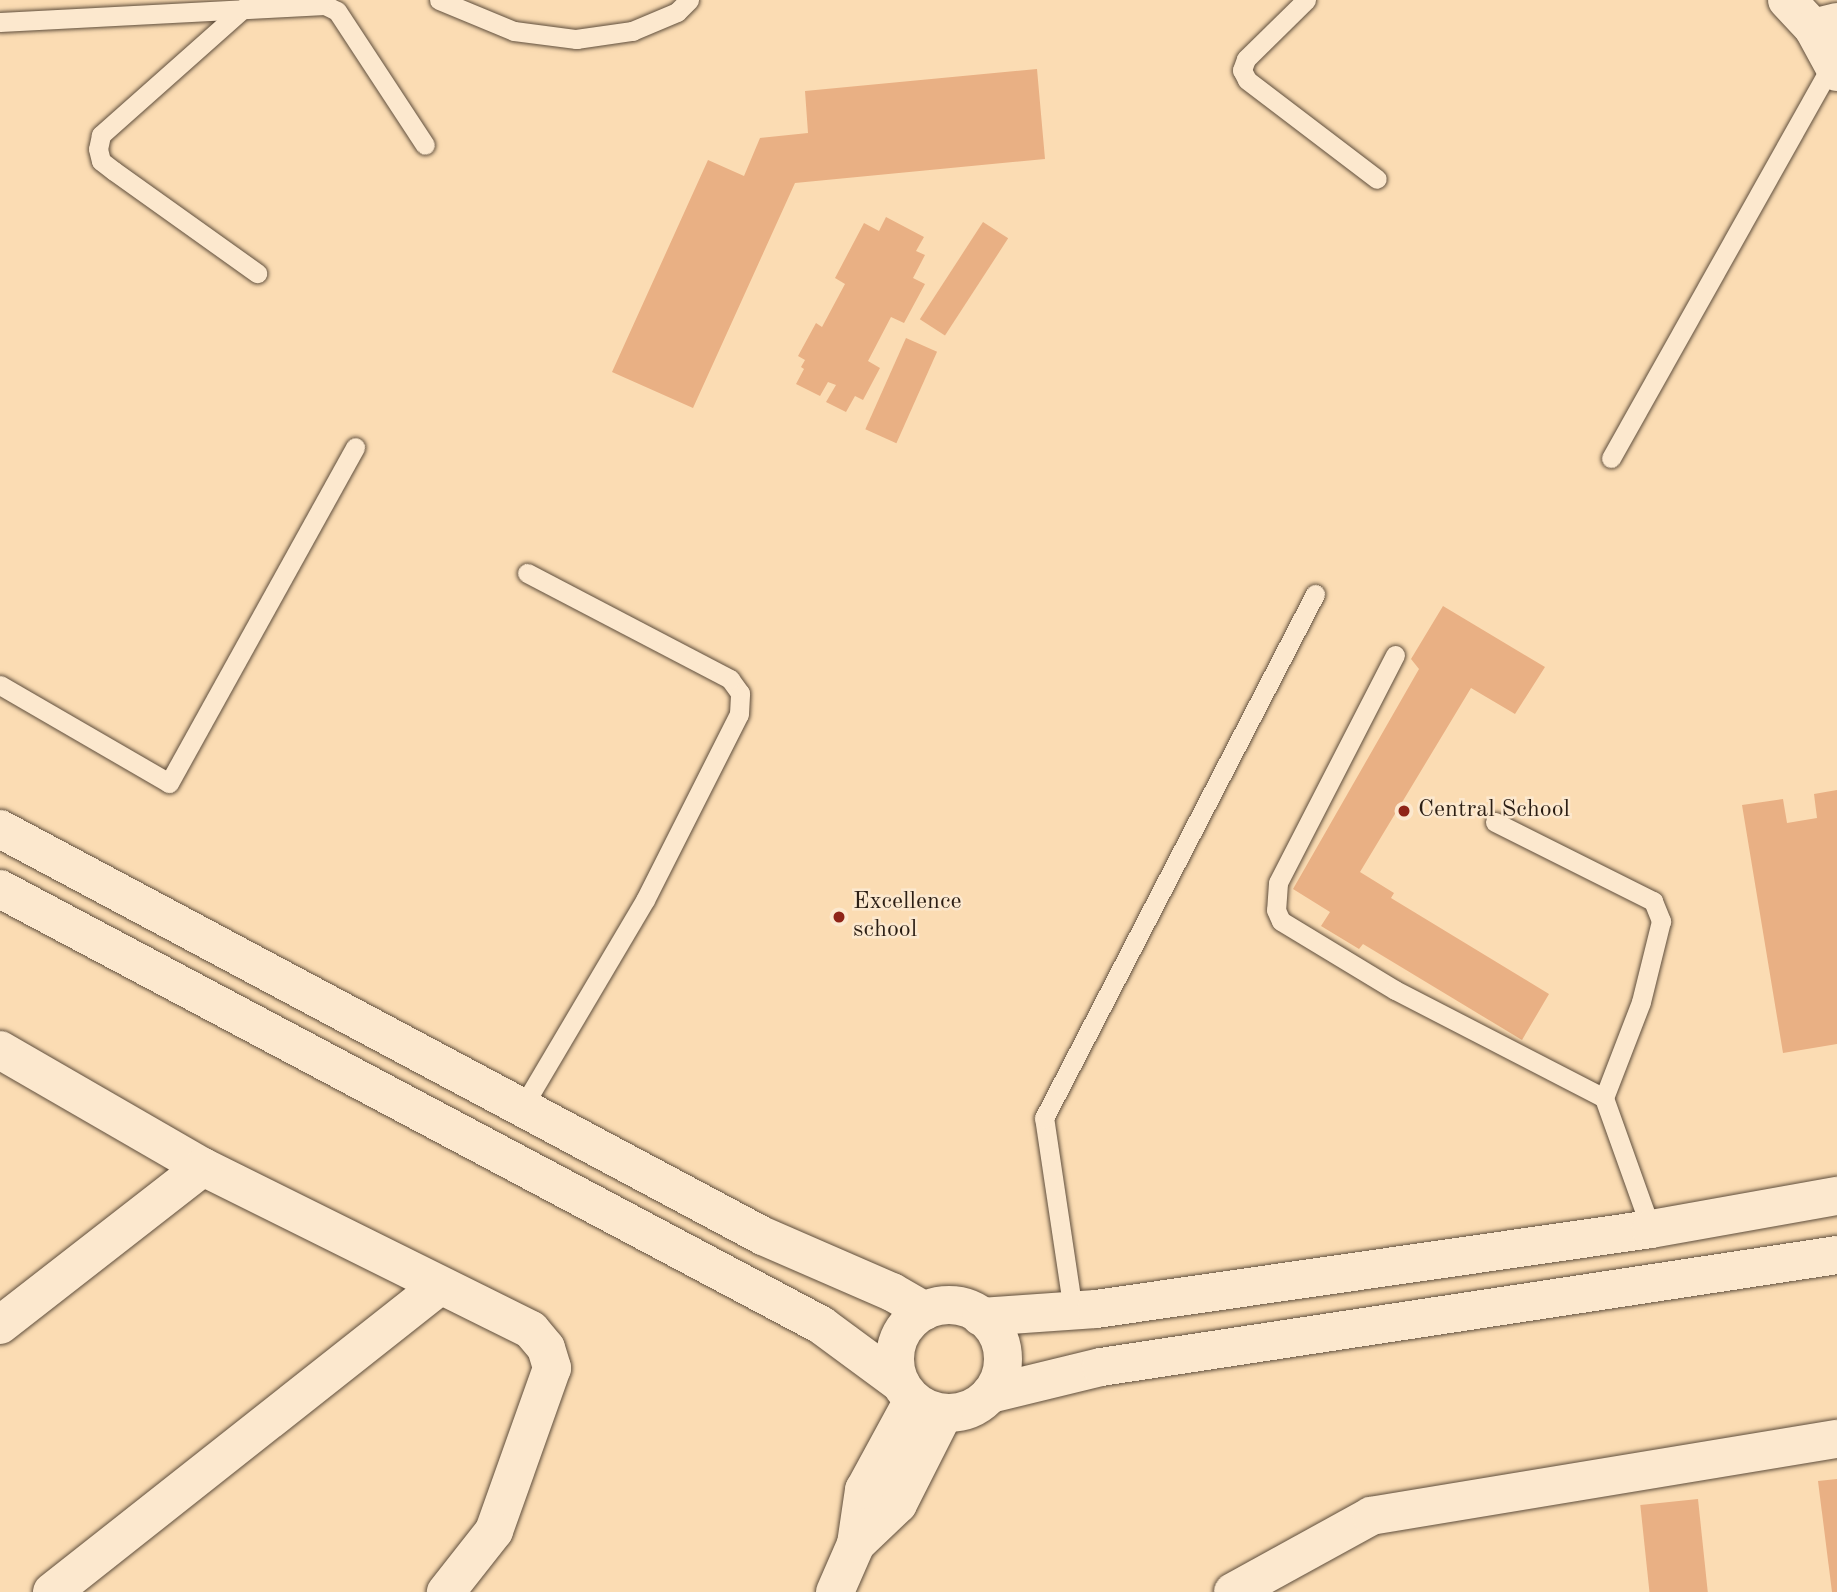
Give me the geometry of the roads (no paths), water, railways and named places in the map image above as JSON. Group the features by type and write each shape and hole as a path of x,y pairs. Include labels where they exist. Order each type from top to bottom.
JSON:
{"main road":[{"path":"1787,0 1825,25 1835,68"},
{"path":"0,829 763,1236 892,1292 925,1311"},
{"path":"0,890 821,1325 919,1399 961,1412 990,1394 1101,1367 1837,1255"},
{"path":"0,1049 203,1167 531,1330 546,1348 552,1368 494,1531 446,1592"},
{"path":"0,1325 203,1167"},
{"path":"835,1592 856,1544 898,1504 919,1399 895,1367 901,1334 925,1311 954,1306 981,1317 1073,1311 1651,1229 1837,1196"},
{"path":"52,1592 440,1286"},
{"path":"981,1317 1001,1345 999,1379 990,1394"},
{"path":"1233,1592 1371,1516 1837,1438"}],"lane":[{"path":"439,0 514,31 576,39 632,31 677,12 689,0"},
{"path":"1306,0 1246,58 1242,70 1247,80 1377,179"},
{"path":"0,22 311,4 337,11 425,145"},
{"path":"245,7 101,135 98,149 107,166 257,273"},
{"path":"1611,458 1835,68"},
{"path":"0,685 169,783 355,447"},
{"path":"522,1108 645,900 738,714 740,692 730,679 527,573"},
{"path":"1073,1311 1044,1118 1315,594"},
{"path":"1395,655 1278,883 1276,909 1281,921 1395,990 1604,1098"},
{"path":"1495,822 1653,901 1661,921 1641,1002 1604,1098 1651,1229"}],"place":[{"name":"Central School","path":"1404,811"},
{"name":"Excellence school","path":"839,917"}]}
